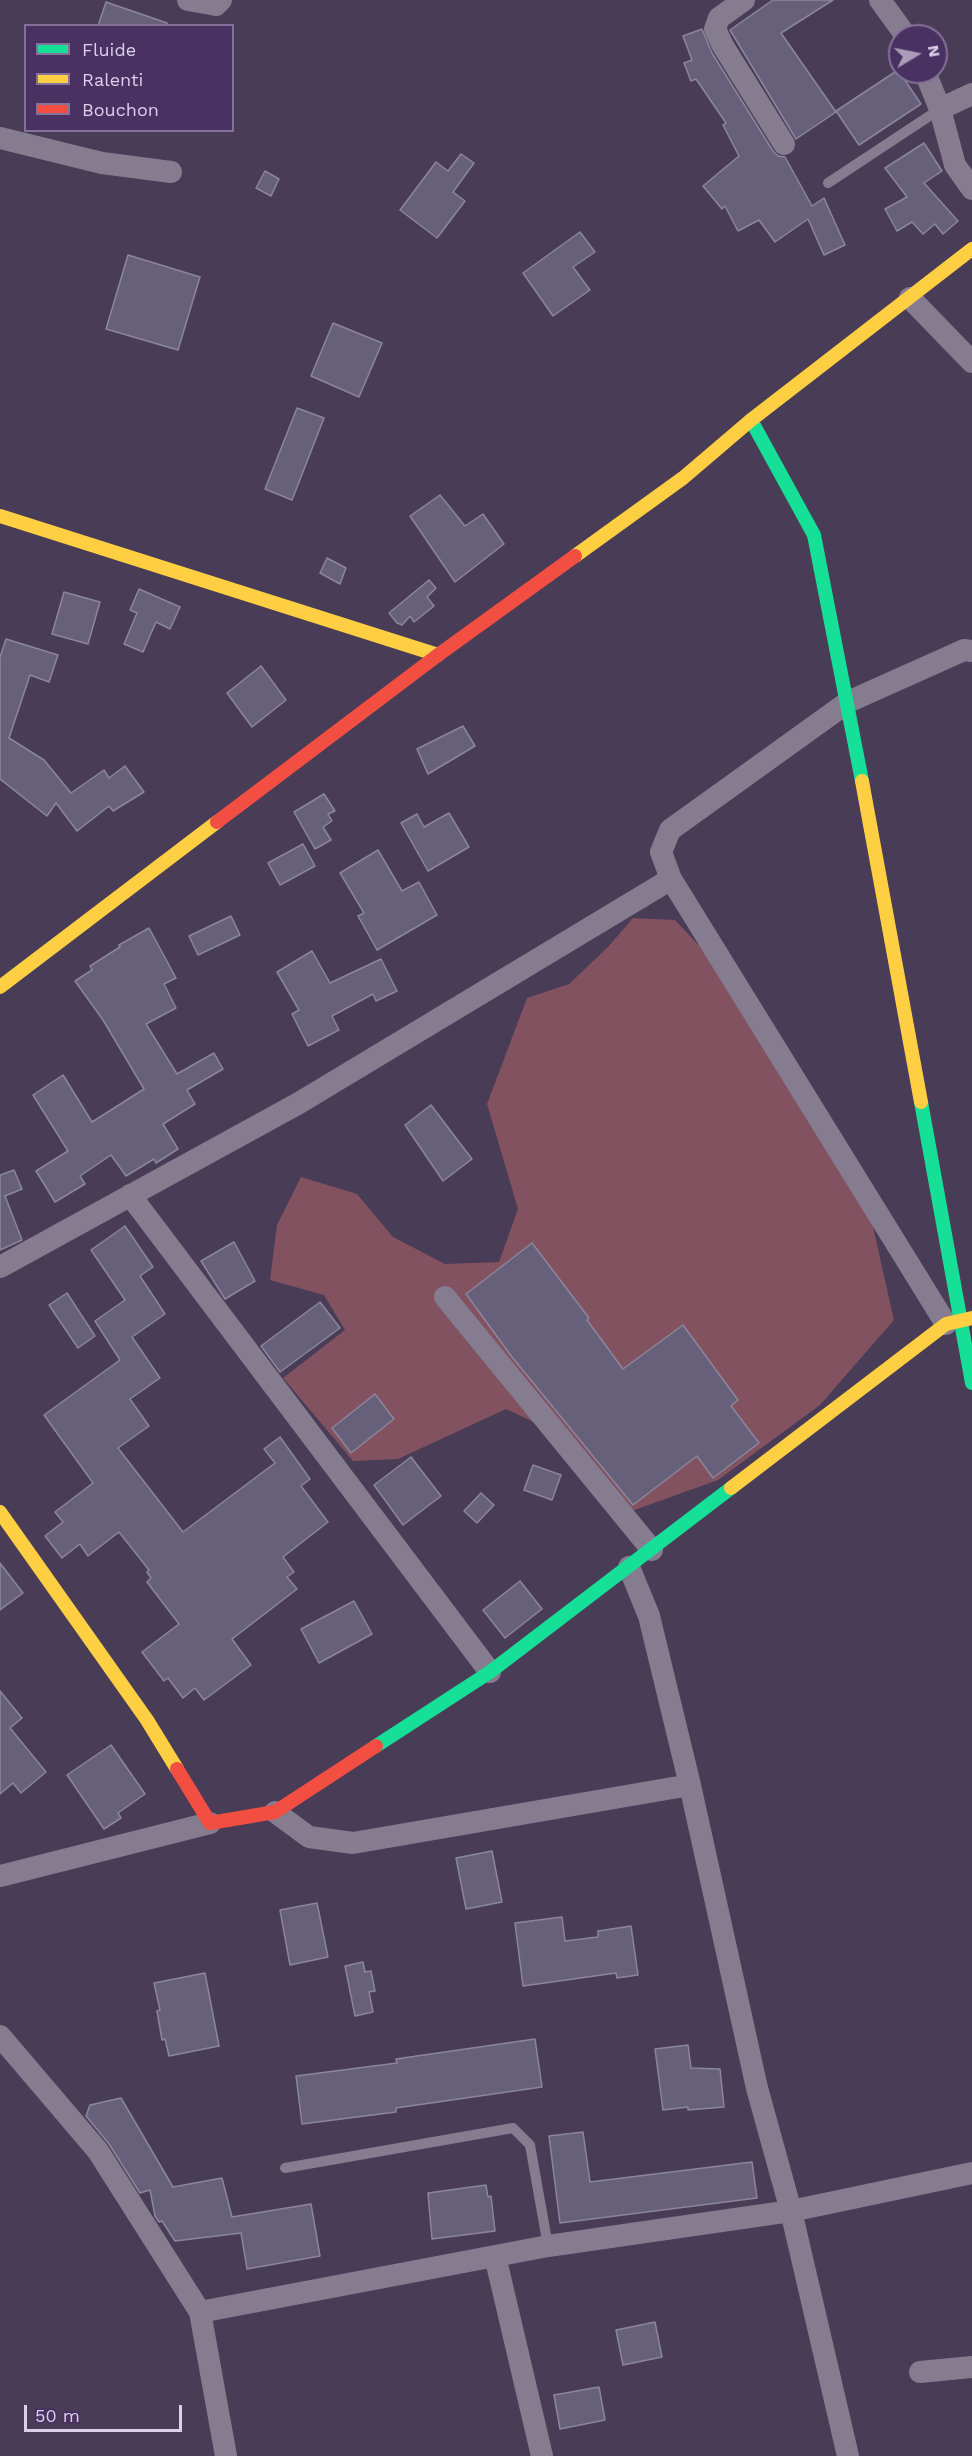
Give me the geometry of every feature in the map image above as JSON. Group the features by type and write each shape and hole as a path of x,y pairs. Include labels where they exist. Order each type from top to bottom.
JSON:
{"street":[{"path":"188,0 216,5 221,0"},
{"path":"744,0 719,18 715,29 723,46 784,144"},
{"path":"880,0 897,24"},
{"path":"930,84 940,109 956,165 972,189"},
{"path":"940,109 972,94"},
{"path":"0,138 102,162 171,172"},
{"path":"0,987 438,655 683,478 751,420 972,249"},
{"path":"910,298 972,362"},
{"path":"751,420 814,535 848,702 972,1383"},
{"path":"0,516 438,655"},
{"path":"960,1320 671,879 661,852 670,831 848,702 964,650 972,651"},
{"path":"0,1267 299,1103 671,879"},
{"path":"130,1195 490,1672"},
{"path":"446,1297 652,1550"},
{"path":"0,1876 210,1822 275,1812 490,1672 652,1550 713,1500 960,1320"},
{"path":"0,1512 147,1720 210,1822"},
{"path":"629,1567 649,1616 690,1785 757,2088 791,2211 848,2456"},
{"path":"275,1812 309,1837 353,1843 690,1785"},
{"path":"0,2036 98,2151 200,2312 226,2456"},
{"path":"200,2312 548,2246 791,2211 972,2173"},
{"path":"495,2256 542,2456"},
{"path":"920,2372 972,2367"}],"lane":[{"path":"828,183 940,109"},
{"path":"285,2168 513,2128 530,2145 548,2246"}],"shaded area":[{"path":"633,918 675,920 723,971 869,1209 894,1320 820,1405 718,1480 626,1513 555,1432 506,1409 398,1459 353,1461 283,1378 345,1330 324,1295 270,1280 277,1225 301,1177 357,1194 393,1237 445,1264 499,1262 518,1209 487,1104 527,998 569,984 608,947"}],"building":[{"path":"773,0 833,0 781,33 836,112 796,139 730,30"},
{"path":"106,2 167,23 167,24 99,24"},
{"path":"702,29 712,53 773,151 778,156 785,157 812,206 824,198 845,245 824,255 808,219 775,242 759,220 738,231 725,206 722,209 703,186 739,156 723,125 726,123 696,79 691,81 684,63 692,60 683,36"},
{"path":"888,77 888,84 907,84 921,104 859,145 836,111"},
{"path":"924,143 942,171 924,183 958,221 943,234 935,224 923,234 912,222 897,231 885,209 907,197 885,168"},
{"path":"461,154 474,163 453,192 465,201 437,238 400,210 436,162 448,171"},
{"path":"265,171 279,179 271,196 256,188"},
{"path":"580,232 595,252 573,267 590,290 553,316 523,273"},
{"path":"128,255 200,277 178,350 106,329"},
{"path":"333,323 382,343 359,397 311,376"},
{"path":"297,408 324,418 292,500 265,489"},
{"path":"440,495 465,526 483,514 504,544 455,582 410,516"},
{"path":"327,558 346,568 340,584 320,573"},
{"path":"429,580 436,588 427,597 434,606 414,622 410,616 402,625 397,623 389,613"},
{"path":"139,589 180,607 170,629 156,622 143,652 124,644 137,613 130,610"},
{"path":"64,592 100,602 88,644 52,634"},
{"path":"6,639 58,655 49,682 30,675 9,738 44,760 71,793 104,770 109,778 125,766 144,792 113,811 109,806 77,831 56,803 47,816 0,779 0,657"},
{"path":"261,666 286,700 252,727 227,693"},
{"path":"463,726 475,746 428,774 417,749"},
{"path":"324,794 335,811 328,814 332,821 323,827 331,840 315,849 294,812"},
{"path":"449,813 469,847 428,871 401,823 417,814 424,827"},
{"path":"303,844 315,866 280,885 268,863"},
{"path":"378,850 402,891 419,882 437,915 377,950 358,916 364,913 340,873"},
{"path":"231,916 240,935 198,955 189,936"},
{"path":"149,928 176,978 164,984 176,1008 146,1024 177,1074 214,1053 223,1069 187,1090 195,1104 163,1124 178,1149 156,1163 154,1159 126,1176 111,1155 80,1176 85,1184 55,1202 36,1171 68,1151 33,1095 63,1075 92,1122 144,1089 103,1020 75,981 92,970 90,966 120,947 119,945"},
{"path":"312,951 330,983 381,959 397,991 376,1001 373,994 332,1016 339,1030 308,1046 292,1014 299,1010 277,972"},
{"path":"431,1105 472,1159 443,1181 405,1125"},
{"path":"14,1170 22,1189 5,1196 22,1240 0,1250 0,1175"},
{"path":"125,1226 153,1267 140,1276 165,1314 132,1337 160,1378 130,1399 149,1426 118,1448 183,1532 275,1463 264,1449 280,1437 310,1479 301,1486 328,1522 283,1557 294,1572 287,1577 297,1589 232,1639 251,1665 204,1700 195,1688 183,1698 168,1678 164,1681 142,1652 179,1624 147,1582 151,1578 147,1572 149,1570 119,1532 88,1556 80,1544 62,1558 45,1536 63,1522 55,1512 93,1483 44,1415 120,1360 95,1321 125,1300 91,1250"},
{"path":"234,1242 255,1281 225,1299 201,1261"},
{"path":"532,1243 589,1318 587,1320 623,1369 683,1325 738,1400 731,1406 759,1443 713,1478 697,1456 633,1505 512,1357 466,1294"},
{"path":"67,1293 95,1336 78,1348 49,1305"},
{"path":"320,1302 340,1328 280,1372 261,1346"},
{"path":"375,1394 394,1419 351,1453 332,1428"},
{"path":"411,1457 441,1496 403,1525 374,1485"},
{"path":"533,1465 561,1475 552,1500 524,1490"},
{"path":"481,1493 494,1505 477,1523 464,1511"},
{"path":"0,1563 23,1593 0,1610"},
{"path":"520,1581 542,1609 505,1638 483,1610"},
{"path":"354,1601 372,1634 319,1663 301,1629"},
{"path":"0,1691 22,1718 10,1728 46,1772 21,1793 13,1783 0,1794"},
{"path":"111,1745 145,1794 118,1813 121,1818 104,1829 67,1775"},
{"path":"492,1851 502,1902 466,1909 456,1858"},
{"path":"317,1903 328,1957 290,1965 280,1910"},
{"path":"562,1917 565,1941 598,1937 598,1931 631,1926 638,1975 617,1978 616,1973 523,1986 515,1923"},
{"path":"363,1962 365,1972 371,1971 375,1991 369,1992 373,2012 355,2016 345,1966"},
{"path":"205,1973 219,2046 169,2056 165,2039 162,2040 157,2011 160,2010 154,1983"},
{"path":"535,2039 542,2087 396,2108 396,2112 302,2124 296,2076 397,2063 396,2059"},
{"path":"688,2045 691,2068 720,2069 724,2107 663,2110 655,2049"},
{"path":"121,2098 173,2187 222,2178 232,2217 311,2204 320,2256 247,2269 241,2233 175,2241 162,2221 159,2222 155,2216 150,2190 140,2193 109,2144 86,2116 90,2105"},
{"path":"583,2132 590,2182 752,2162 757,2198 560,2223 549,2136"},
{"path":"486,2185 488,2197 491,2196 495,2231 432,2239 428,2193"},
{"path":"655,2322 662,2357 623,2365 616,2330"},
{"path":"599,2387 605,2420 560,2429 554,2395"}],"traffic: fast":[{"path":"751,420 814,535 862,781"},
{"path":"921,1102 972,1383"},
{"path":"376,1746 490,1672 731,1488"}],"traffic: slow":[{"path":"575,556 683,478 751,420 972,249"},
{"path":"0,516 438,655"},
{"path":"862,781 921,1102"},
{"path":"0,987 217,822"},
{"path":"731,1488 946,1324 972,1318"},
{"path":"0,1512 147,1720 177,1769"}],"traffic: jam":[{"path":"217,822 438,655 575,556"},
{"path":"177,1769 210,1823 275,1812 376,1746"}]}
